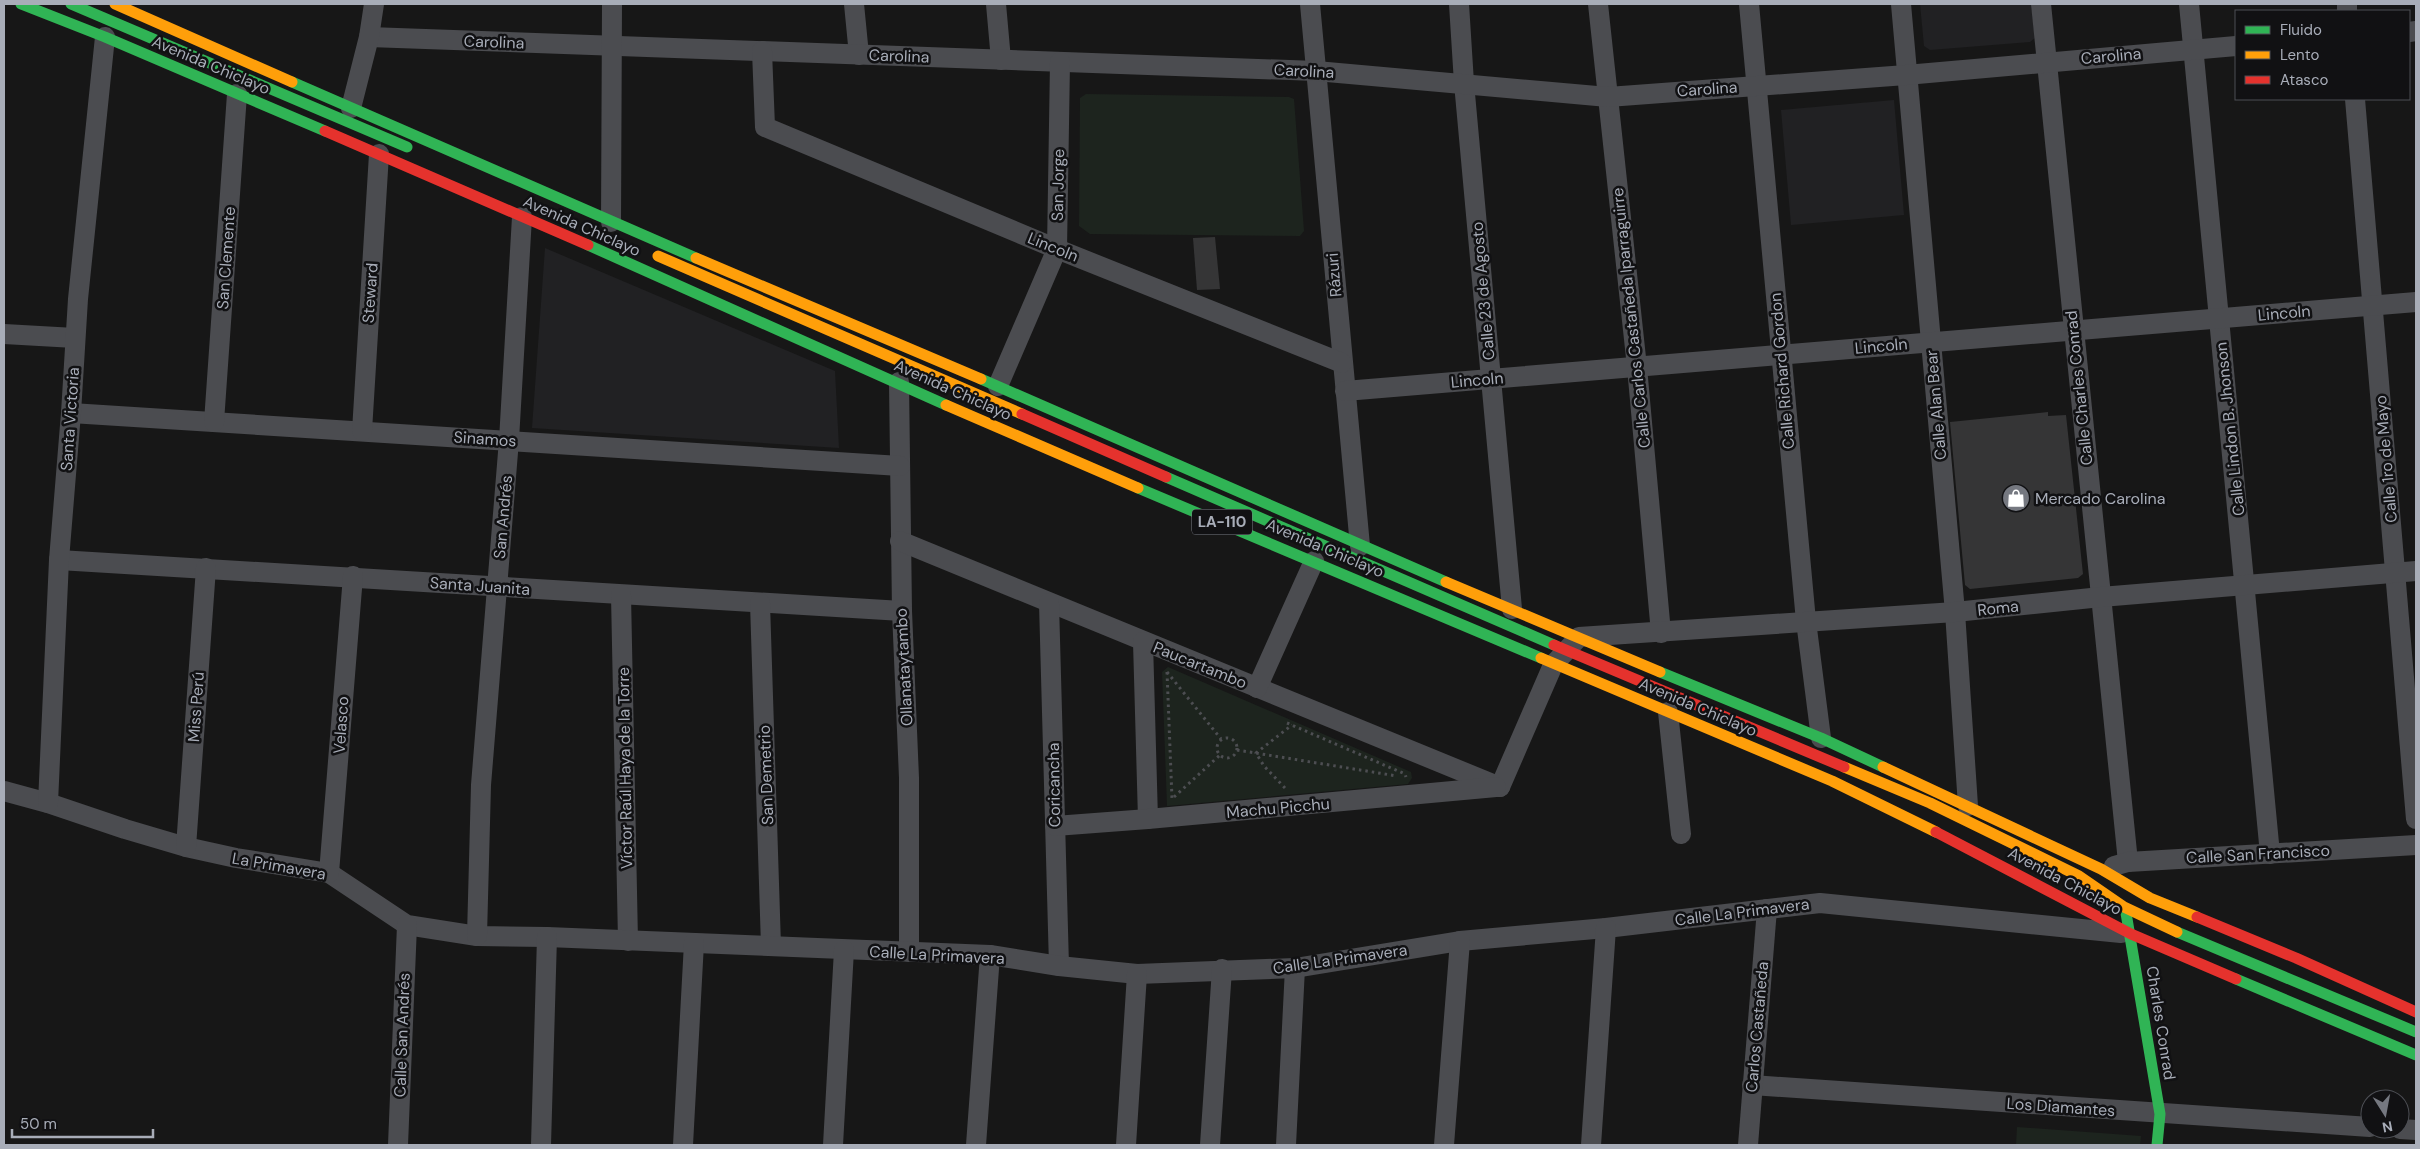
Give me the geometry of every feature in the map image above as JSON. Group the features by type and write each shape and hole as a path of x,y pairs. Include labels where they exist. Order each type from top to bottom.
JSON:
{"main road":[{"name":"Avenida Chiclayo","path":"21,4 105,37 379,154 899,382 982,422 1497,637 1566,651 1678,680 1822,738 2101,869 2150,898 2296,958 2416,1012"},
{"name":"Avenida Chiclayo","path":"70,4 416,151"},
{"name":"Avenida Chiclayo","path":"115,4 611,222 998,386 1360,546 1512,609 1566,651 1668,712 1832,781 1967,847 2131,934 2416,1054"},
{"name":"Avenida Chiclayo","path":"650,253 1566,651 1930,803 2079,876 2124,907 2152,922 2416,1032"},
{"name":"Charles Conrad","path":"2124,907 2131,934 2160,1114 2157,1145"}],"street":[{"path":"351,108 369,37 374,4"},
{"path":"611,222 612,4"},
{"path":"854,4 859,55"},
{"path":"996,4 1001,60"},
{"name":"Rázuri","path":"1310,4 1360,546"},
{"name":"Calle 23 de Agosto","path":"1459,4 1464,83 1512,609"},
{"name":"Calle Carlos Castañeda Iparraguirre","path":"1598,4 1637,367 1661,633"},
{"name":"Calle Richard Gordon","path":"1749,4 1806,621 1822,738"},
{"name":"Calle Alan Bear","path":"1900,4 1955,612 1968,806"},
{"name":"Calle Charles Conrad","path":"2041,4 2128,862"},
{"name":"Calle Lindon B. Jhonson","path":"2189,4 2246,585 2270,854"},
{"name":"Santa Victoria","path":"48,802 59,560 76,338 105,37"},
{"name":"Carolina","path":"369,37 1316,71 1608,97 2235,46"},
{"name":"Lincoln","path":"762,51 765,127 1056,248 1342,363"},
{"name":"San Jorge","path":"998,386 1056,248 1060,62"},
{"name":"San Clemente","path":"214,422 237,94"},
{"name":"Calle 1ro de Mayo","path":"2355,100 2416,820"},
{"name":"Steward","path":"362,431 379,154"},
{"name":"San Andrés","path":"477,936 481,785 509,440 522,217"},
{"name":"Lincoln","path":"1345,391 2416,302"},
{"path":"4,334 76,338"},
{"name":"Ollanataytambo","path":"899,382 900,541 909,778 909,952"},
{"name":"Sinamos","path":"71,414 900,466"},
{"name":"Paucartambo","path":"900,541 1500,787"},
{"name":"Santa Juanita","path":"59,560 353,576 497,588 902,610"},
{"path":"1257,688 1314,561"},
{"name":"Miss Perú","path":"186,847 206,568"},
{"name":"Roma","path":"1566,651 1661,633 1806,621 1955,612 2246,585 2416,572"},
{"name":"Velasco","path":"329,873 353,576"},
{"name":"Víctor Raúl Haya de la Torre","path":"621,595 628,941"},
{"name":"San Demetrio","path":"760,603 771,946"},
{"name":"Coricancha","path":"1049,603 1059,966"},
{"path":"1143,642 1148,819"},
{"path":"1500,787 1566,651"},
{"path":"1668,712 1681,834"},
{"name":"Machu Picchu","path":"1055,826 1500,787"},
{"name":"La Primavera","path":"4,791 48,802 125,829 186,847 236,858 329,873 406,925 477,936 547,937"},
{"name":"Calle San Francisco","path":"2101,869 2128,862 2416,845"},
{"name":"Calle La Primavera","path":"547,937 990,956 1059,966 1137,974 1222,969 1295,968 1460,941 1606,928 1820,903 2131,934"},
{"name":"Carlos Castañeda","path":"1748,1145 1767,909"},
{"name":"Calle San Andrés","path":"398,1145 406,925"},
{"path":"1591,1145 1606,928"},
{"path":"541,1145 547,937"},
{"path":"1444,1145 1460,941"},
{"path":"683,1145 694,943"},
{"path":"833,1145 844,950"},
{"path":"976,1145 990,956"},
{"path":"1286,1145 1295,968"},
{"path":"1210,1145 1222,969"},
{"path":"1126,1145 1137,974"},
{"name":"Los Diamantes","path":"1752,1084 2160,1114 2360,1126"}],"path":[{"path":"1220,755 1172,800 1167,672 1221,739"},
{"path":"1256,753 1292,725"},
{"path":"1227,738 1233,740 1237,750 1230,758 1220,755 1216,747 1221,739 1227,738"},
{"path":"1237,750 1406,777"},
{"path":"1256,753 1264,766 1286,790"}],"shaded area":[{"path":"1920,4 2031,4 2035,38 2030,42 1930,50 1924,46"},
{"path":"1086,94 1289,97 1294,99 1304,231 1300,236 1090,234 1079,226 1080,98"},
{"path":"1894,100 1904,215 1791,225 1781,110"},
{"path":"545,248 835,371 839,448 532,428"},
{"path":"1168,667 1411,772 1412,778 1408,784 1167,806 1162,672"},
{"path":"2017,1127 2141,1136 2140,1145 2016,1145"}],"building":[{"path":"1215,237 1220,289 1197,290 1193,238"},
{"name":"Mercado Carolina","path":"2048,412 2048,416 2066,415 2083,574 2078,578 1970,589 1965,585 1950,422"}],"traffic: fast":[{"path":"21,4 105,37 325,131"},
{"path":"71,4 407,147"},
{"path":"292,82 696,258"},
{"path":"588,245 946,405"},
{"path":"981,379 1446,582"},
{"path":"1166,477 1554,645"},
{"path":"1138,488 1541,658"},
{"path":"1660,672 1821,738 1883,767"},
{"path":"2126,913 2160,1114 2157,1145"},
{"path":"2177,932 2416,1032"},
{"path":"2236,979 2416,1055"}],"traffic: slow":[{"path":"115,4 292,82"},
{"path":"658,256 1022,414"},
{"path":"696,258 981,379"},
{"path":"946,405 1138,488"},
{"path":"1446,582 1660,672"},
{"path":"1541,658 1832,781 1936,832"},
{"path":"1844,767 1930,803 2079,876 2124,907 2177,932"},
{"path":"1883,767 2101,869 2150,898 2197,917"}],"traffic: jam":[{"path":"325,131 588,245"},
{"path":"1022,414 1166,477"},
{"path":"1554,645 1844,767"},
{"path":"1936,832 2131,934 2236,979"},
{"path":"2197,917 2296,958 2416,1012"}],"place":[{"name":"Mercado Carolina","path":"2016,498"}]}
